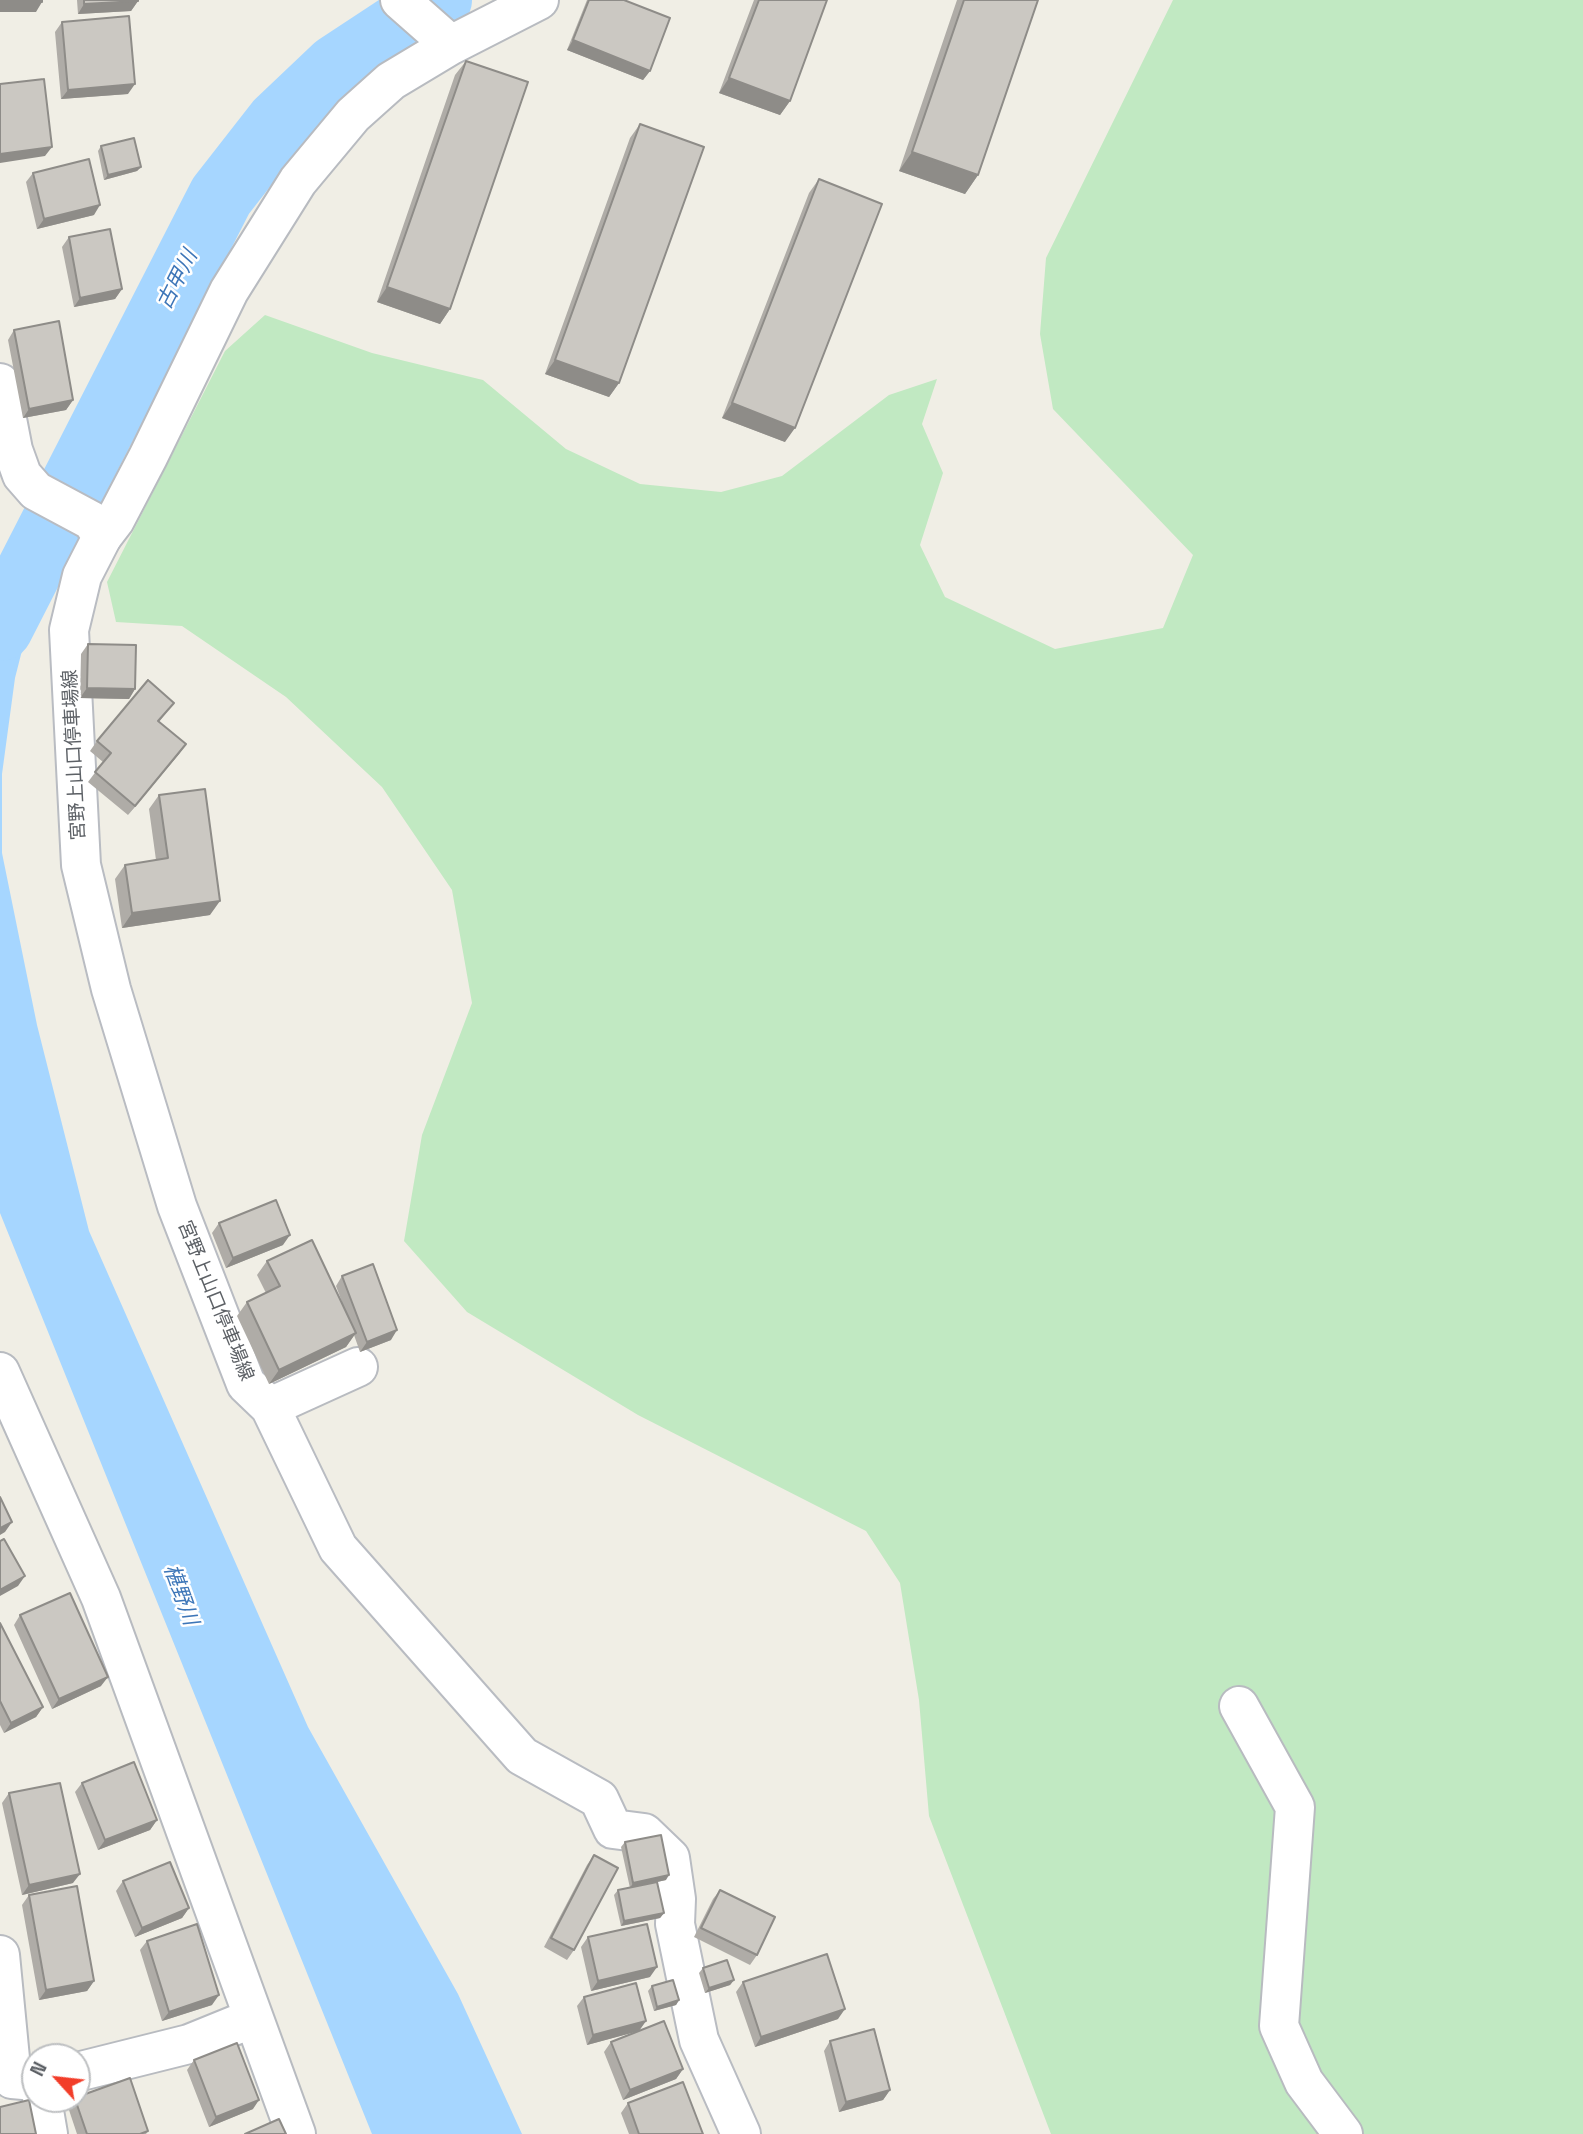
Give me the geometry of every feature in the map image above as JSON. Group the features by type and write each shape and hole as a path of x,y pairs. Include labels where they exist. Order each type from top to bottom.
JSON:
{"street":[{"path":"400,0 445,41"},
{"name":"宮野上山口停車場線","path":"539,0 445,41 391,81 353,115 298,181 229,291 115,520 97,529 69,629 81,865 111,989 177,1206 246,1384 270,1407 338,1548 522,1756 598,1799 613,1829 644,1833 670,1858 676,1899 674,1924 699,2039 741,2134"},
{"path":"0,383 13,450 22,475 36,491 97,529"},
{"path":"270,1407 358,1367"},
{"path":"0,1372 101,1598 296,2134"},
{"path":"1239,1706 1295,1807 1279,2026 1304,2082 1343,2134"},
{"path":"0,1955 12,2078 21,2079"},
{"path":"91,2068 189,2044 253,2018"},
{"path":"44,2113 48,2134"}],"green space":[{"path":"1173,0 1583,0 1583,2134 1051,2134 929,1816 919,1700 900,1583 866,1531 638,1415 467,1312 404,1241 422,1135 472,1003 452,890 382,787 286,697 182,626 116,622 107,582 225,351 265,315 372,353 483,380 566,449 640,484 721,492 782,476 889,395 937,379 922,424 943,473 920,545 945,597 1055,649 1163,628 1193,555 1053,409 1040,334 1046,258"}],"water":[{"name":"椹野川","path":"48,575 29,623 15,678 2,774 2,853 37,1025 89,1231 308,1727 458,1994 522,2134 372,2134 0,1213 0,610 8,595"}],"building":[{"path":"42,0 42,2 0,2"},
{"path":"84,0 138,0 138,1 84,4"},
{"path":"589,0 624,0 670,18 650,71 573,40"},
{"path":"759,0 827,0 790,101 729,78"},
{"path":"964,0 1038,0 978,175 912,152"},
{"path":"129,16 135,84 68,90 62,22"},
{"path":"466,61 528,82 450,309 387,287"},
{"path":"44,79 52,147 0,154 0,84"},
{"path":"640,124 704,147 619,383 555,360"},
{"path":"134,138 141,167 108,175 101,146"},
{"path":"89,159 100,205 44,219 33,173"},
{"path":"819,179 882,204 795,428 732,403"},
{"path":"110,229 122,289 80,298 69,237"},
{"path":"59,321 73,400 29,409 14,330"},
{"path":"88,644 136,645 135,689 87,688"},
{"path":"148,680 174,703 158,721 186,744 135,806 95,772 111,753 97,741"},
{"path":"205,789 220,901 132,913 125,865 168,858 159,795"},
{"path":"276,1200 290,1235 233,1258 219,1223"},
{"path":"312,1240 356,1333 279,1370 247,1302 280,1286 267,1261"},
{"path":"373,1264 397,1330 367,1342 342,1276"},
{"path":"0,1497 12,1522 0,1528"},
{"path":"4,1539 25,1576 0,1590 0,1541"},
{"path":"70,1593 108,1677 59,1699 20,1615"},
{"path":"0,1623 43,1707 11,1723 0,1701"},
{"path":"134,1762 157,1820 105,1840 82,1783"},
{"path":"60,1783 80,1874 29,1885 9,1793"},
{"path":"661,1835 669,1875 633,1883 625,1842"},
{"path":"594,1855 618,1868 574,1950 551,1938"},
{"path":"170,1862 189,1908 142,1928 123,1881"},
{"path":"657,1882 664,1913 624,1921 618,1890"},
{"path":"77,1886 94,1981 46,1990 29,1895"},
{"path":"720,1890 775,1917 757,1955 701,1928"},
{"path":"197,1924 219,1995 169,2012 147,1941"},
{"path":"647,1924 657,1967 598,1981 588,1937"},
{"path":"827,1954 845,2009 761,2037 743,1982"},
{"path":"727,1960 734,1980 709,1988 703,1968"},
{"path":"673,1980 679,2000 657,2007 652,1986"},
{"path":"636,1983 646,2021 593,2035 584,1997"},
{"path":"664,2021 683,2069 630,2090 611,2042"},
{"path":"874,2029 890,2090 846,2102 830,2041"},
{"path":"237,2043 259,2100 216,2117 194,2060"},
{"path":"130,2078 148,2131 140,2134 87,2134 80,2113 91,2113 91,2092"},
{"path":"683,2082 703,2134 639,2134 628,2103"},
{"path":"21,2102 21,2113 32,2113 36,2134 0,2134 0,2107"},
{"path":"279,2119 286,2134 245,2134"}],"waterway":[{"name":"古甲川","path":"0,628 221,196 278,123 337,67 439,0"}]}
